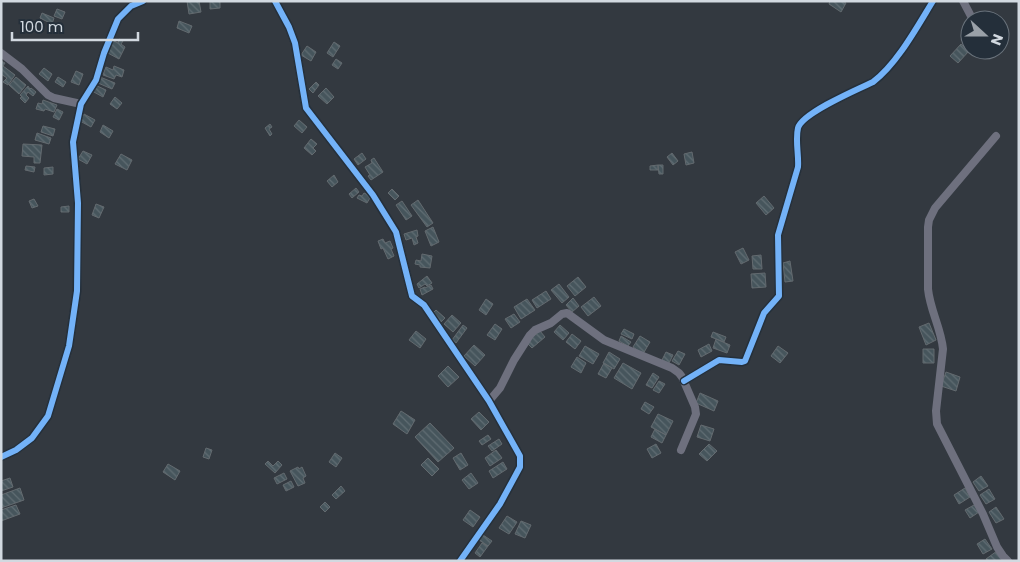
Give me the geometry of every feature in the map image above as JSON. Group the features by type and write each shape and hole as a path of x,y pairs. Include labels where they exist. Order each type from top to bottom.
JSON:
{"street":[{"path":"1,456 16,450 32,438 48,416 69,346 77,291 78,203 73,142 82,104 96,80 104,52 118,19 131,6 144,1"},
{"path":"275,1 295,43 306,108 373,195 396,232 412,296 424,305 489,401 520,456 520,466 500,504 460,561"},
{"path":"684,381 719,360 745,361 764,313 780,296 778,235 798,167 800,123 812,112 873,82 881,76 912,34 933,1"},
{"path":"1,53 22,69 48,95 82,104"},
{"path":"996,136 931,214 928,227 928,289 943,349 936,411 937,424 983,514 997,547 1008,561"},
{"path":"489,401 500,388 514,360 530,335 564,313 571,315 609,343 672,368 679,373 695,407 696,414 681,450"}],"building":[{"path":"187,1 199,1 201,12 189,14"},
{"path":"210,1 220,1 220,8 210,9"},
{"path":"830,1 846,3 841,12 829,4"},
{"path":"57,9 65,12 62,19 54,16"},
{"path":"42,13 54,18 52,24 40,18"},
{"path":"179,21 192,26 189,33 177,28"},
{"path":"119,39 123,41 121,44 125,47 119,59 106,52 112,40 118,43"},
{"path":"334,42 340,46 333,57 327,53"},
{"path":"960,45 961,60 958,63 950,56"},
{"path":"307,46 316,52 311,61 301,55"},
{"path":"336,59 342,63 338,69 332,65"},
{"path":"1,61 5,63 3,66 15,75 8,85 3,82 7,78 1,74"},
{"path":"114,66 124,70 122,77 116,75 114,79 103,75 106,67 113,70"},
{"path":"44,68 52,74 48,81 39,74"},
{"path":"76,71 83,74 79,85 71,82"},
{"path":"16,77 26,85 19,94 9,85"},
{"path":"58,77 66,82 63,87 55,82"},
{"path":"100,77 115,83 112,89 98,83"},
{"path":"316,82 319,85 313,93 309,89"},
{"path":"95,85 106,90 103,97 92,91"},
{"path":"28,86 36,92 33,96 28,92 26,95 29,98 25,103 20,98 22,97 20,95"},
{"path":"326,88 334,97 327,104 318,96"},
{"path":"115,97 122,103 117,109 110,104"},
{"path":"43,100 57,105 54,112 36,109 38,103 42,104"},
{"path":"57,109 63,112 59,120 53,117"},
{"path":"84,114 95,120 91,127 80,121"},
{"path":"299,120 307,127 302,133 294,126"},
{"path":"270,124 272,127 269,129 272,134 270,136 265,128"},
{"path":"103,125 113,131 109,138 100,132"},
{"path":"43,126 55,129 53,136 41,132"},
{"path":"37,133 51,138 49,144 35,140"},
{"path":"311,139 317,144 313,148 316,151 312,155 304,148"},
{"path":"23,144 42,145 40,163 34,163 34,157 22,156"},
{"path":"83,151 92,155 87,164 78,159"},
{"path":"692,152 694,163 686,165 684,154"},
{"path":"362,153 366,159 358,165 354,159"},
{"path":"672,153 678,161 673,165 667,157"},
{"path":"121,154 132,160 127,170 115,164"},
{"path":"374,158 383,172 371,180 365,167 372,163 371,160"},
{"path":"658,165 658,170 650,170 650,166"},
{"path":"658,165 663,165 663,174 659,174"},
{"path":"26,166 35,167 34,172 25,170"},
{"path":"53,167 53,174 44,175 44,168"},
{"path":"334,175 338,182 332,187 327,181"},
{"path":"356,188 359,192 352,198 349,194"},
{"path":"392,189 399,196 395,200 388,193"},
{"path":"364,193 371,196 367,203 357,198"},
{"path":"764,196 774,208 766,215 756,203"},
{"path":"34,199 38,206 32,208 29,201"},
{"path":"418,200 433,223 427,227 411,205"},
{"path":"402,201 412,216 406,220 396,205"},
{"path":"96,204 104,207 99,218 92,215"},
{"path":"69,206 69,212 61,212 61,207"},
{"path":"433,227 439,242 431,246 425,231"},
{"path":"417,230 418,236 416,237 418,243 414,245 412,238 406,240 404,234"},
{"path":"383,239 385,243 390,241 393,248 391,249 394,256 388,259 378,241"},
{"path":"743,248 749,260 741,264 735,252"},
{"path":"422,254 432,256 430,268 420,267 420,265 415,264 416,260 421,261"},
{"path":"761,255 762,269 753,269 752,256"},
{"path":"790,261 793,281 785,282 783,263"},
{"path":"765,273 766,287 752,288 751,274"},
{"path":"427,276 432,283 427,286 425,284 419,288 417,284"},
{"path":"578,277 586,287 575,296 567,286"},
{"path":"559,284 569,297 562,303 551,290"},
{"path":"431,285 433,289 422,295 420,289"},
{"path":"546,291 551,299 537,308 532,300"},
{"path":"594,297 601,306 588,316 581,307"},
{"path":"573,298 579,306 572,312 566,305"},
{"path":"486,299 493,304 486,315 479,310"},
{"path":"527,299 535,310 521,319 514,307"},
{"path":"436,310 445,318 441,322 433,313"},
{"path":"514,314 520,322 511,328 505,319"},
{"path":"452,315 461,323 453,332 444,324"},
{"path":"929,323 936,340 926,345 919,327"},
{"path":"495,324 502,329 495,340 487,335"},
{"path":"463,325 467,328 456,343 452,340"},
{"path":"560,325 569,333 563,340 554,332"},
{"path":"624,329 634,334 632,339 621,334"},
{"path":"416,331 426,339 420,348 409,340"},
{"path":"540,331 545,337 532,348 526,342"},
{"path":"713,332 726,337 724,342 711,337"},
{"path":"572,334 581,341 575,349 566,342"},
{"path":"621,336 631,342 628,346 619,341"},
{"path":"640,336 650,342 643,354 633,347"},
{"path":"716,339 730,345 727,353 713,348"},
{"path":"709,344 712,351 701,357 698,350"},
{"path":"474,345 485,355 475,366 464,356"},
{"path":"585,346 599,354 593,364 579,356"},
{"path":"778,346 788,353 780,363 771,356"},
{"path":"923,349 934,349 934,363 923,363"},
{"path":"678,351 685,354 679,365 672,361"},
{"path":"609,352 620,359 614,369 603,363"},
{"path":"666,352 673,355 669,363 662,360"},
{"path":"577,357 586,363 581,373 571,367"},
{"path":"604,363 612,368 606,378 598,374"},
{"path":"623,363 641,373 632,389 614,378"},
{"path":"448,366 459,377 448,387 438,376"},
{"path":"946,372 960,377 956,391 941,386"},
{"path":"653,373 659,377 652,388 646,385"},
{"path":"659,381 665,384 659,393 653,390"},
{"path":"700,393 718,401 714,411 696,403"},
{"path":"645,402 654,407 649,414 641,409"},
{"path":"401,411 415,420 407,434 393,424"},
{"path":"479,412 489,422 481,430 471,419"},
{"path":"658,414 673,421 666,435 651,427"},
{"path":"430,423 454,448 438,462 415,437"},
{"path":"701,425 714,429 710,441 697,437"},
{"path":"655,429 666,435 662,443 651,437"},
{"path":"488,435 491,439 482,445 479,441"},
{"path":"499,439 502,444 492,451 488,446"},
{"path":"656,444 661,453 652,458 647,449"},
{"path":"709,444 717,451 707,461 699,454"},
{"path":"206,448 212,450 209,459 203,457"},
{"path":"496,450 502,458 490,466 485,458"},
{"path":"335,453 342,458 336,467 329,462"},
{"path":"461,453 468,465 460,470 453,458"},
{"path":"428,458 439,469 432,476 421,465"},
{"path":"268,461 273,466 278,461 282,465 275,473 265,464"},
{"path":"503,462 507,469 493,478 489,471"},
{"path":"168,464 180,471 175,480 163,472"},
{"path":"298,467 299,469 302,467 306,476 303,478 305,483 298,486 290,471"},
{"path":"284,473 287,479 277,484 274,478"},
{"path":"471,473 478,483 469,489 462,480"},
{"path":"981,476 988,486 979,491 973,482"},
{"path":"10,478 13,487 1,491 1,481"},
{"path":"291,481 294,487 286,491 283,485"},
{"path":"341,486 345,491 336,499 332,495"},
{"path":"20,488 24,500 1,508 1,495"},
{"path":"965,488 970,497 959,504 954,495"},
{"path":"989,489 995,499 986,504 980,495"},
{"path":"325,502 330,507 325,512 320,507"},
{"path":"16,505 20,514 1,521 1,510"},
{"path":"974,505 979,512 970,518 965,510"},
{"path":"996,507 1004,519 996,523 989,512"},
{"path":"470,510 480,517 473,527 463,520"},
{"path":"507,516 517,522 509,534 499,528"},
{"path":"521,521 531,525 525,538 515,534"},
{"path":"483,535 492,541 488,546 479,540"},
{"path":"985,539 992,549 983,554 977,544"},
{"path":"482,543 488,546 480,557 475,553"},
{"path":"997,551 1003,560 987,561 986,559"}],"cycle path":[{"path":"1,457 16,450 32,438 48,416 69,346 77,291 78,203 73,142 81,104 96,80 104,53 118,19 131,6 143,1"},
{"path":"275,1 295,43 306,108 373,195 396,232 412,296 424,305 489,401 520,456 520,467 500,504 460,561"},
{"path":"684,381 719,360 745,361 764,313 779,296 778,235 798,167 798,128 809,115 873,82 882,74 906,44 933,1"}]}
